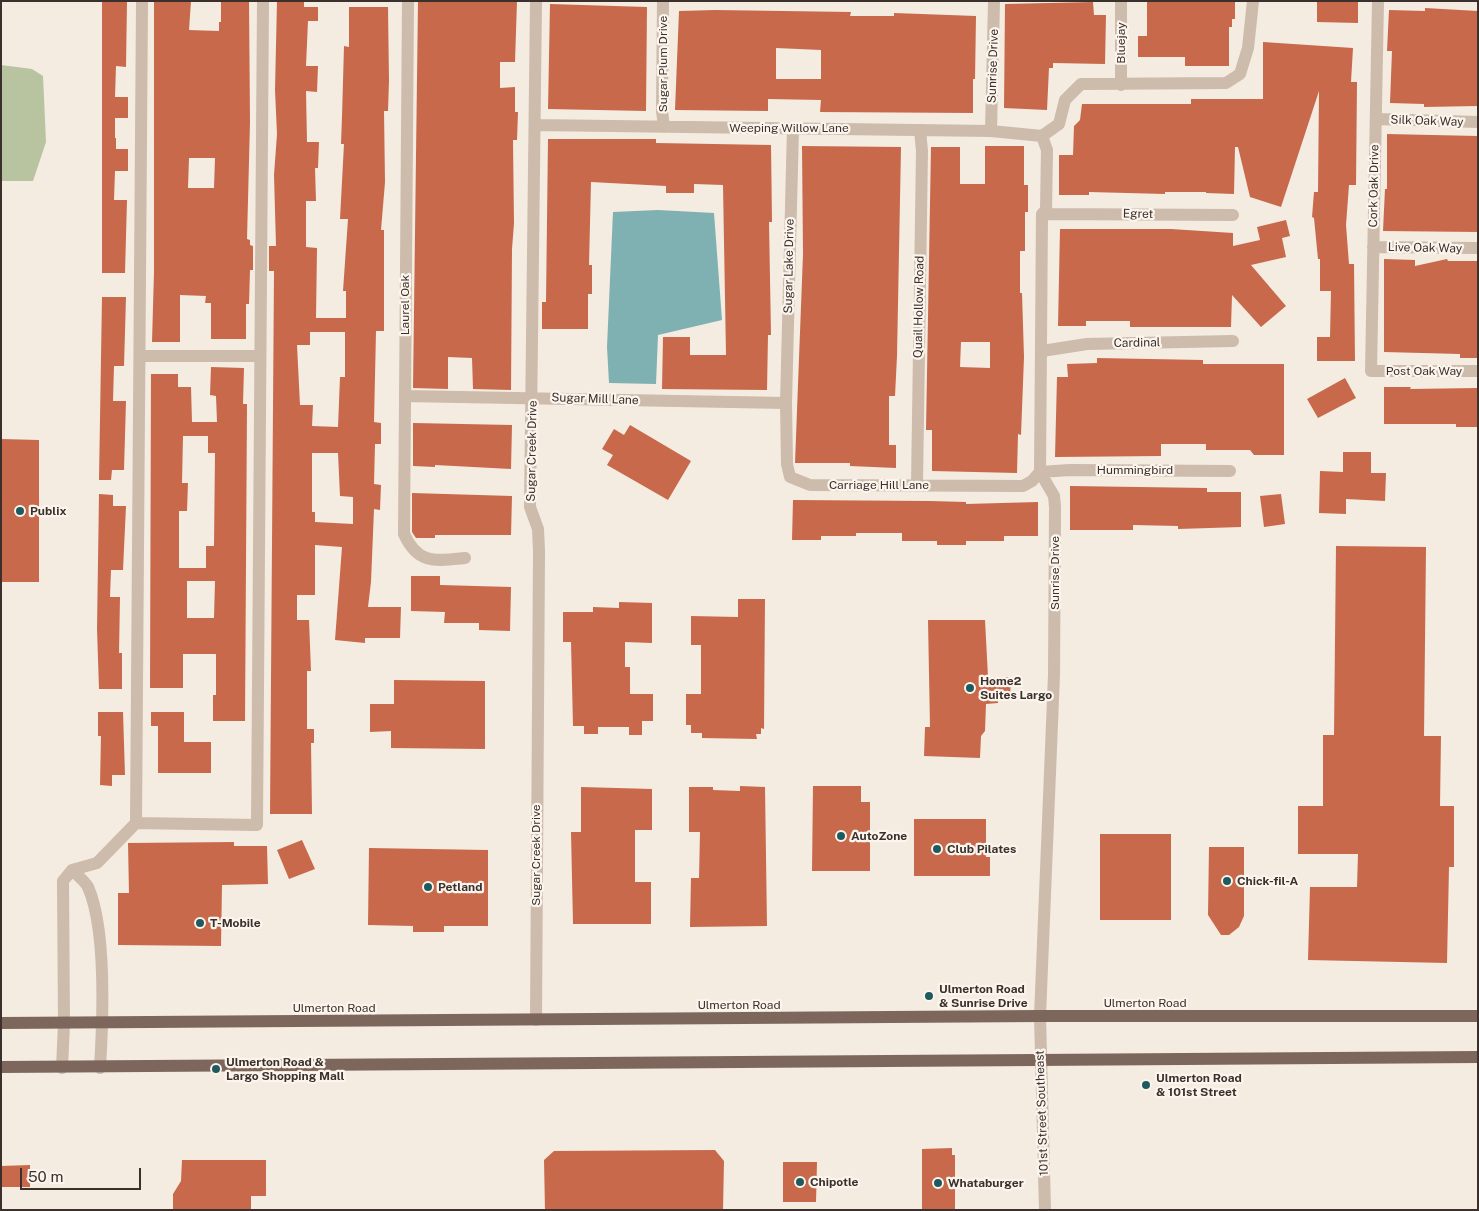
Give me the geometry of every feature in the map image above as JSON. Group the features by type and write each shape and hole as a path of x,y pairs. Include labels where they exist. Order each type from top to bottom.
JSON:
{"main road":[{"name":"Ulmerton Road","path":"1,1023 102,1024 1040,1016 1478,1016"},
{"path":"1,1067 100,1068 1478,1057"}],"street":[{"path":"62,1068 64,1024 63,881 72,870 97,864 136,824 142,1"},
{"path":"136,824 257,824 262,1"},
{"name":"Laurel Oak","path":"408,1 404,534 410,548 420,556 434,561 466,558"},
{"name":"Sugar Creek Drive","path":"536,1 533,397 530,507 538,529 539,551 536,1020"},
{"name":"Sugar Plum Drive","path":"663,1 662,111 664,127"},
{"name":"Sunrise Drive","path":"991,131 994,1"},
{"name":"Bluejay","path":"1121,1 1121,85"},
{"path":"1040,472 1042,214 1046,210 1047,150 1042,136 1059,124 1066,100 1081,84 1226,84 1240,74 1248,48 1253,1"},
{"name":"Cork Oak Drive","path":"1371,371 1378,1"},
{"name":"Silk Oak Way","path":"1376,119 1478,122"},
{"name":"Weeping Willow Lane","path":"535,125 991,131 1042,136"},
{"name":"Sugar Lake Drive","path":"786,403 793,128"},
{"name":"Quail Hollow Road","path":"916,485 922,151 920,130"},
{"name":"Egret","path":"1042,214 1233,215"},
{"name":"Live Oak Way","path":"1373,247 1478,248"},
{"name":"Cardinal","path":"1042,351 1087,344 1233,341"},
{"path":"140,356 260,356"},
{"name":"Post Oak Way","path":"1371,371 1478,372"},
{"name":"Sugar Mill Lane","path":"405,396 786,403"},
{"name":"Carriage Hill Lane","path":"786,403 787,464 790,477 810,485 1023,486 1032,481 1040,472"},
{"name":"Hummingbird","path":"1040,472 1070,470 1230,471"},
{"name":"Sunrise Drive","path":"1040,472 1054,496 1055,507 1054,675 1040,1016"},
{"path":"72,870 87,886 99,934 102,1024 100,1068"},
{"name":"101st Street Southeast","path":"1040,1016 1045,1210"}],"green space":[{"path":"1,65 32,69 43,76 46,142 33,181 1,181"}],"water":[{"path":"658,210 714,213 722,320 658,335 656,384 609,383 607,347 613,212"}],"building":[{"path":"102,1 127,1 126,67 116,66 115,97 128,97 128,118 115,118 115,138 116,149 128,149 128,171 115,171 114,200 127,200 125,273 102,273"},
{"path":"154,1 191,1 189,30 219,31 221,1 249,1 250,122 247,239 250,240 250,245 253,246 253,270 250,270 249,304 246,304 246,339 211,339 211,303 205,303 206,296 180,295 180,342 152,342 154,272","holes":["189,158 215,158 214,188 188,188"]},
{"path":"277,1 304,1 304,7 318,7 318,21 308,21 306,66 318,66 317,92 306,91 307,142 319,142 318,168 315,168 316,201 306,201 306,247 317,248 316,318 346,318 346,291 343,291 348,219 340,219 344,144 341,144 344,46 349,47 349,7 388,7 389,81 388,111 384,111 385,182 381,230 384,230 384,331 376,331 374,422 381,423 381,444 375,444 374,484 381,485 380,510 374,509 368,607 401,607 400,638 365,638 365,643 335,640 342,547 315,545 315,595 297,595 297,620 309,620 311,671 307,671 307,729 314,729 314,743 311,743 312,814 270,814 274,271 269,271 269,246 276,246 274,175 277,134 275,90","holes":["310,332 345,332 345,377 340,377 338,427 312,426 313,405 300,405 297,345 310,345","312,453 338,453 340,496 353,497 353,524 315,522 315,512 312,512"]},
{"path":"418,1 517,1 515,62 500,62 500,88 515,87 515,112 518,112 517,140 513,140 514,223 512,249 511,390 473,389 472,358 448,357 448,389 413,388"},
{"path":"1147,1 1235,1 1235,19 1232,19 1232,27 1229,27 1229,66 1185,66 1185,57 1138,57 1138,36 1147,36"},
{"path":"1317,1 1358,1 1358,23 1317,22"},
{"path":"1093,2 1094,15 1106,15 1105,64 1053,63 1053,68 1049,68 1047,110 1004,108 1005,4"},
{"path":"550,4 647,7 646,111 548,109"},
{"path":"1425,8 1478,11 1478,106 1424,107 1424,104 1390,103 1392,51 1387,51 1389,10 1425,11"},
{"path":"679,11 851,12 850,16 894,16 894,13 976,16 973,113 820,112 821,100 768,99 768,111 675,110","holes":["776,48 821,50 821,79 776,79"]},
{"path":"1263,42 1353,48 1351,82 1357,82 1356,185 1349,185 1346,225 1349,264 1354,264 1355,361 1317,361 1317,337 1330,337 1331,291 1320,291 1320,259 1318,259 1314,218 1312,217 1314,192 1318,192 1319,91 1281,207 1250,197 1238,147 1235,147 1234,194 1206,192 1165,192 1165,194 1089,192 1089,195 1059,195 1059,155 1073,155 1074,126 1080,120 1082,104 1191,104 1191,99 1263,99"},
{"path":"1387,134 1478,136 1478,232 1383,231 1385,189 1387,189"},
{"path":"548,139 656,139 656,143 771,145 772,222 769,222 771,335 768,335 767,390 662,389 663,337 690,337 690,355 726,355 723,185 694,184 694,193 666,193 666,186 591,182 589,265 592,265 592,294 588,294 588,329 542,329 542,302 546,302"},
{"path":"802,146 901,147 897,356 895,396 889,396 889,445 896,445 896,468 850,466 850,463 795,463 803,254"},
{"path":"985,146 1024,146 1024,185 1028,185 1028,212 1025,212 1025,251 1020,251 1020,293 1022,293 1024,357 1021,435 1018,434 1017,473 932,471 932,430 926,430 931,147 960,147 960,184 985,184","holes":["961,342 990,342 990,368 960,367"]},
{"path":"1286,220 1290,236 1282,238 1286,257 1251,265 1286,306 1261,327 1232,295 1231,327 1130,327 1130,321 1086,321 1086,326 1058,326 1060,229 1171,229 1233,233 1233,246 1260,240 1257,227"},
{"path":"1384,259 1415,260 1415,266 1447,259 1448,261 1478,261 1478,358 1460,358 1460,354 1384,352"},
{"path":"102,297 126,297 124,366 114,366 113,401 126,401 124,470 112,470 111,480 99,480"},
{"path":"1097,358 1203,360 1203,364 1284,364 1284,455 1254,455 1250,450 1206,450 1206,444 1161,444 1161,456 1055,457 1057,377 1068,377 1067,364 1097,363"},
{"path":"211,367 244,368 243,404 247,404 245,721 213,721 213,695 216,695 216,654 183,654 183,688 150,688 151,374 178,374 178,387 191,387 192,422 217,422 216,396 210,395","holes":["183,436 208,436 208,453 215,453 214,546 206,546 206,568 179,568 179,511 187,511 188,483 182,483","187,581 215,581 214,618 187,618"]},
{"path":"1345,378 1356,398 1318,418 1307,399"},
{"path":"1384,387 1411,387 1410,389 1478,388 1478,427 1456,427 1456,424 1384,424"},
{"path":"413,423 512,425 511,469 435,465 435,467 413,466"},
{"path":"630,425 691,461 668,500 607,465 613,455 602,449 614,429 624,435"},
{"name":"Publix","path":"1,439 39,440 39,582 1,582"},
{"path":"1343,452 1371,452 1371,473 1386,473 1385,501 1346,499 1346,514 1319,513 1320,471 1343,472"},
{"path":"1070,486 1207,488 1207,492 1241,492 1241,527 1178,529 1178,526 1133,525 1133,530 1070,530"},
{"path":"412,493 512,496 511,535 435,535 435,538 416,538 412,532"},
{"path":"99,494 113,495 113,506 126,506 123,570 111,570 110,597 120,597 119,653 122,653 122,689 99,689 97,629"},
{"path":"1281,494 1285,524 1264,527 1260,496"},
{"path":"793,500 930,501 966,502 966,504 1038,502 1038,536 1004,536 1004,541 966,541 966,545 937,545 937,541 902,541 902,533 856,533 856,536 821,536 821,540 792,540"},
{"path":"1336,546 1426,547 1424,736 1441,736 1440,806 1454,806 1454,867 1449,867 1447,963 1308,960 1310,887 1357,887 1358,854 1298,854 1298,806 1323,806 1323,735 1334,735"},
{"path":"411,576 440,576 440,585 511,587 510,631 479,630 479,623 444,623 445,612 411,611"},
{"path":"738,599 765,599 764,729 761,728 761,734 756,734 757,739 702,738 702,733 691,733 691,725 686,725 686,694 701,694 701,645 691,645 691,616 738,617"},
{"path":"619,602 652,603 652,643 625,642 625,667 630,667 630,694 653,694 653,721 642,721 642,735 629,735 629,727 598,727 598,734 584,734 584,726 573,726 571,642 563,642 563,612 593,612 593,607 619,608"},
{"name":"Home2 Suites Largo","path":"928,620 985,620 988,677 1011,677 1010,699 998,699 998,703 986,704 985,731 981,736 980,758 924,756 925,727 930,727"},
{"path":"394,680 485,681 485,749 391,748 391,731 370,732 370,704 394,704"},
{"path":"98,712 123,712 125,775 112,775 112,786 100,785 101,736 98,736"},
{"path":"151,712 184,712 184,742 211,742 211,773 158,773 158,726 151,726"},
{"path":"740,786 765,787 767,926 690,927 691,878 699,878 700,832 689,832 689,787 713,787 713,790 740,791"},
{"name":"AutoZone","path":"813,786 861,786 861,802 870,802 870,871 812,871"},
{"path":"581,787 652,789 652,830 635,830 635,882 651,882 651,924 573,924 571,832 581,832"},
{"path":"914,819 986,819 986,857 990,857 990,876 914,876"},
{"path":"1100,834 1171,834 1171,920 1100,920"},
{"path":"302,840 315,869 289,879 277,850"},
{"path":"234,842 234,846 267,846 268,884 222,885 221,946 118,945 118,893 129,893 128,843"},
{"name":"Chick-fil-A","path":"1209,847 1244,847 1244,916 1239,927 1229,935 1221,935 1208,915"},
{"name":"Petland","path":"369,848 488,850 488,926 444,926 444,932 413,932 413,926 368,925"},
{"name":"Whataburger","path":"952,1148 952,1155 955,1155 955,1210 922,1210 922,1149"},
{"path":"715,1150 724,1161 723,1210 545,1210 544,1160 554,1151"},
{"path":"182,1160 266,1160 266,1196 251,1196 251,1210 173,1210 173,1194 181,1181"},
{"name":"Chipotle","path":"783,1162 817,1162 816,1202 783,1202"},
{"path":"30,1165 30,1187 1,1187 1,1166"}],"place":[{"name":"Publix","path":"20,511"},
{"name":"Home2 Suites Largo","path":"970,688"},
{"name":"AutoZone","path":"841,836"},
{"name":"Club Pilates","path":"937,849"},
{"name":"Chick-fil-A","path":"1227,881"},
{"name":"Petland","path":"428,887"},
{"name":"T-Mobile","path":"200,923"},
{"name":"Ulmerton Road & Sunrise Drive","path":"929,996"},
{"name":"Ulmerton Road & Largo Shopping Mall","path":"216,1069"},
{"name":"Ulmerton Road & 101st Street","path":"1146,1085"},
{"name":"Chipotle","path":"800,1182"},
{"name":"Whataburger","path":"938,1183"}]}
